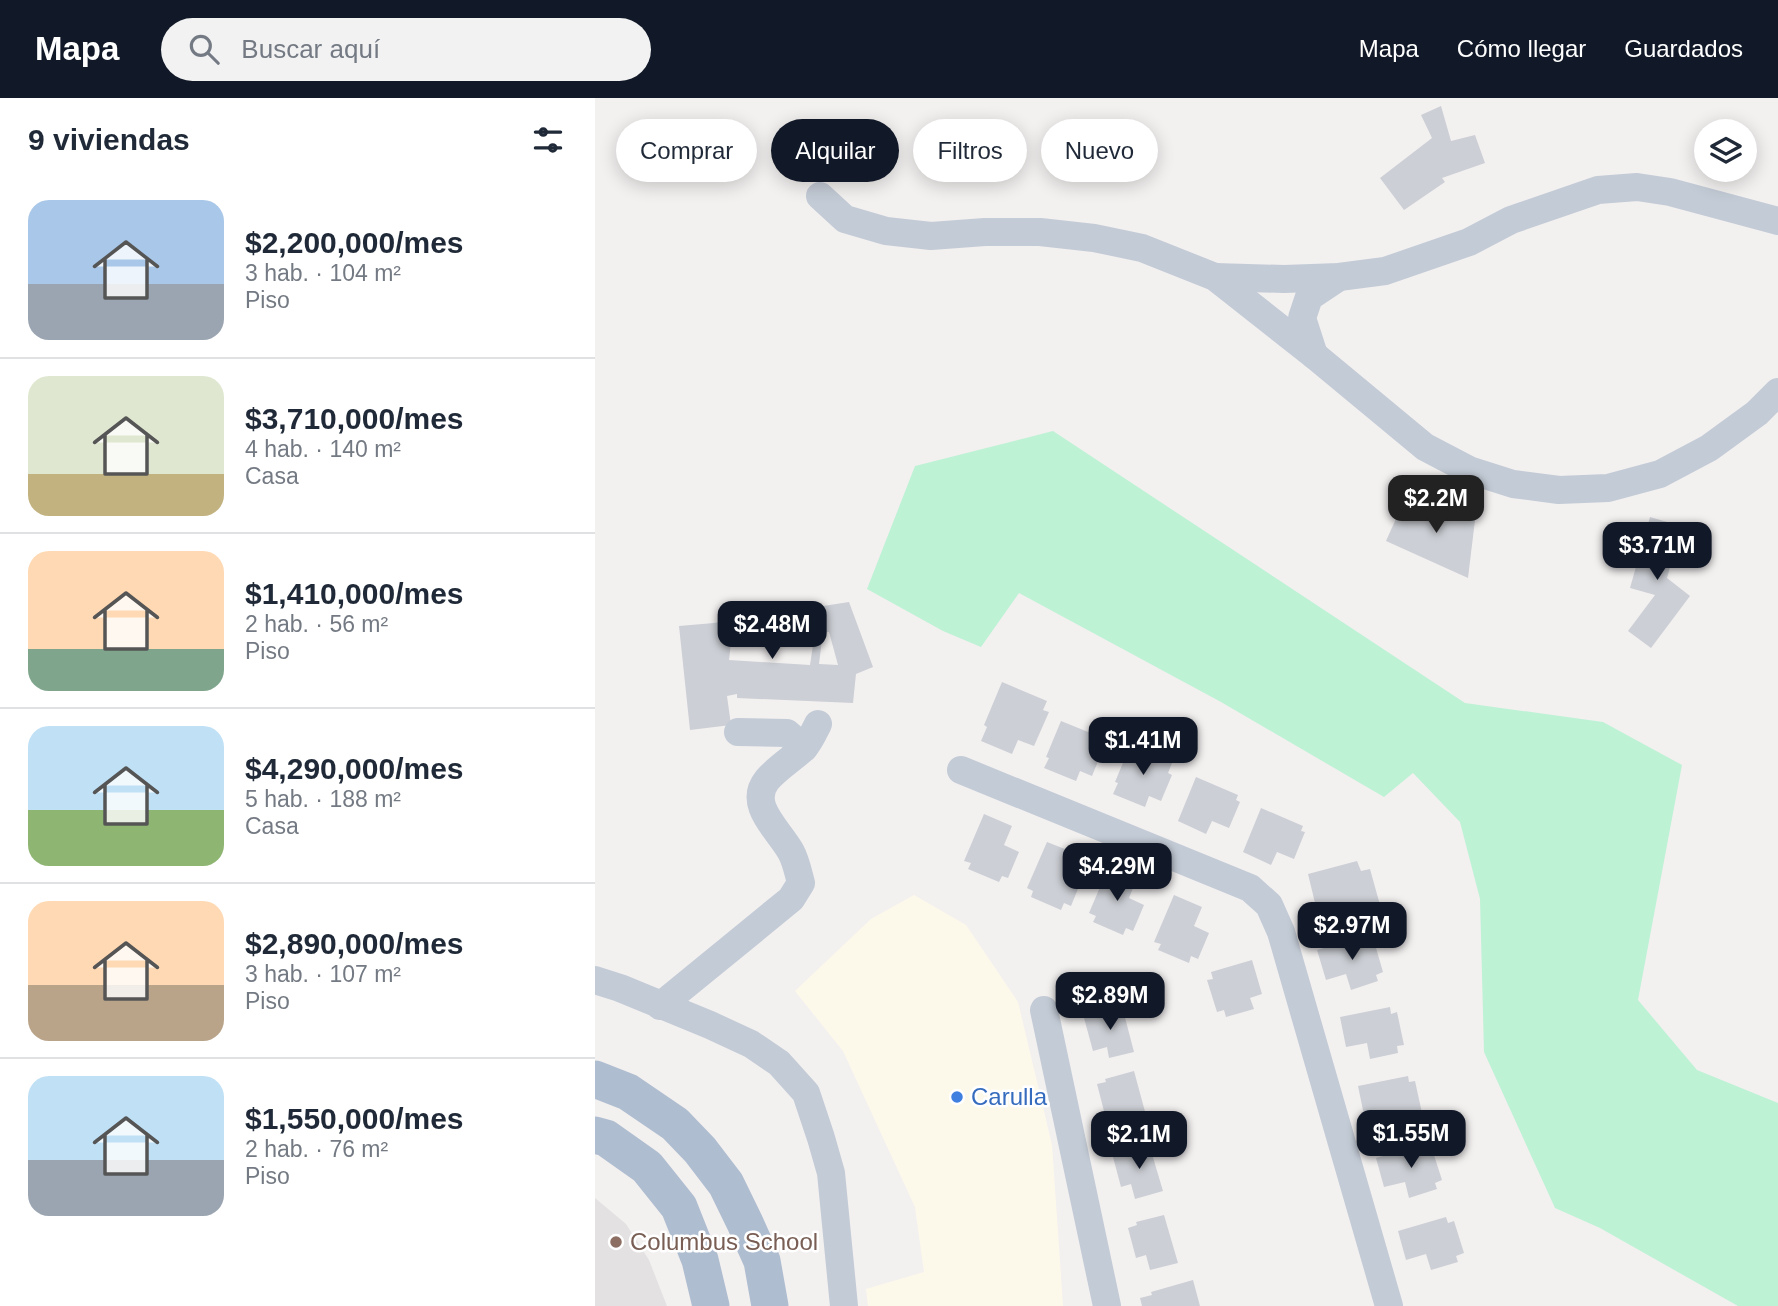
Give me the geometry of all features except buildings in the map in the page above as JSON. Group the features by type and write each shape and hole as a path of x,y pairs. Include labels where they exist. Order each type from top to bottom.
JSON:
{"main road":[{"path":"595,1079 628,1092 675,1124 700,1150 726,1184 745,1223 762,1261 770,1306"},
{"path":"595,1135 647,1167 679,1206 699,1260 711,1306"}],"street":[{"path":"1215,277 1284,279 1385,271 1469,242 1511,220 1598,190 1637,187 1670,192 1778,221"},
{"path":"820,196 845,219 886,231 931,236 1040,232 1094,238 1142,248 1215,277 1425,446 1469,470 1513,484 1559,490 1608,488 1660,474 1709,448 1757,413 1778,392"},
{"path":"1314,355 1302,318 1309,298 1339,276"},
{"path":"660,1006 791,899 801,883 791,852 759,801 761,789 768,779 811,736 738,732"},
{"path":"961,770 1250,888 1269,905 1281,932 1389,1306"},
{"path":"595,980 751,1044 779,1063 806,1093 831,1172 844,1306"},
{"path":"1044,1010 1107,1306"}],"shaded area":[{"path":"914,895 966,925 1018,1002 1052,1145 1063,1306 868,1306 866,1289 924,1272 915,1207 843,1051 795,991 871,919"},
{"name":"Columbus School","path":"595,1198 626,1224 649,1260 667,1306 595,1306"}],"green space":[{"path":"1053,431 1465,703 1603,722 1682,765 1638,1000 1697,1070 1778,1103 1778,1306 1738,1306 1600,1228 1555,1208 1484,1052 1480,899 1460,822 1413,773 1384,797 1221,702 1019,593 981,647 943,631 867,589 915,466"}],"place":[{"name":"Carulla","path":"957,1097"},
{"name":"Columbus School","path":"616,1242"}]}
